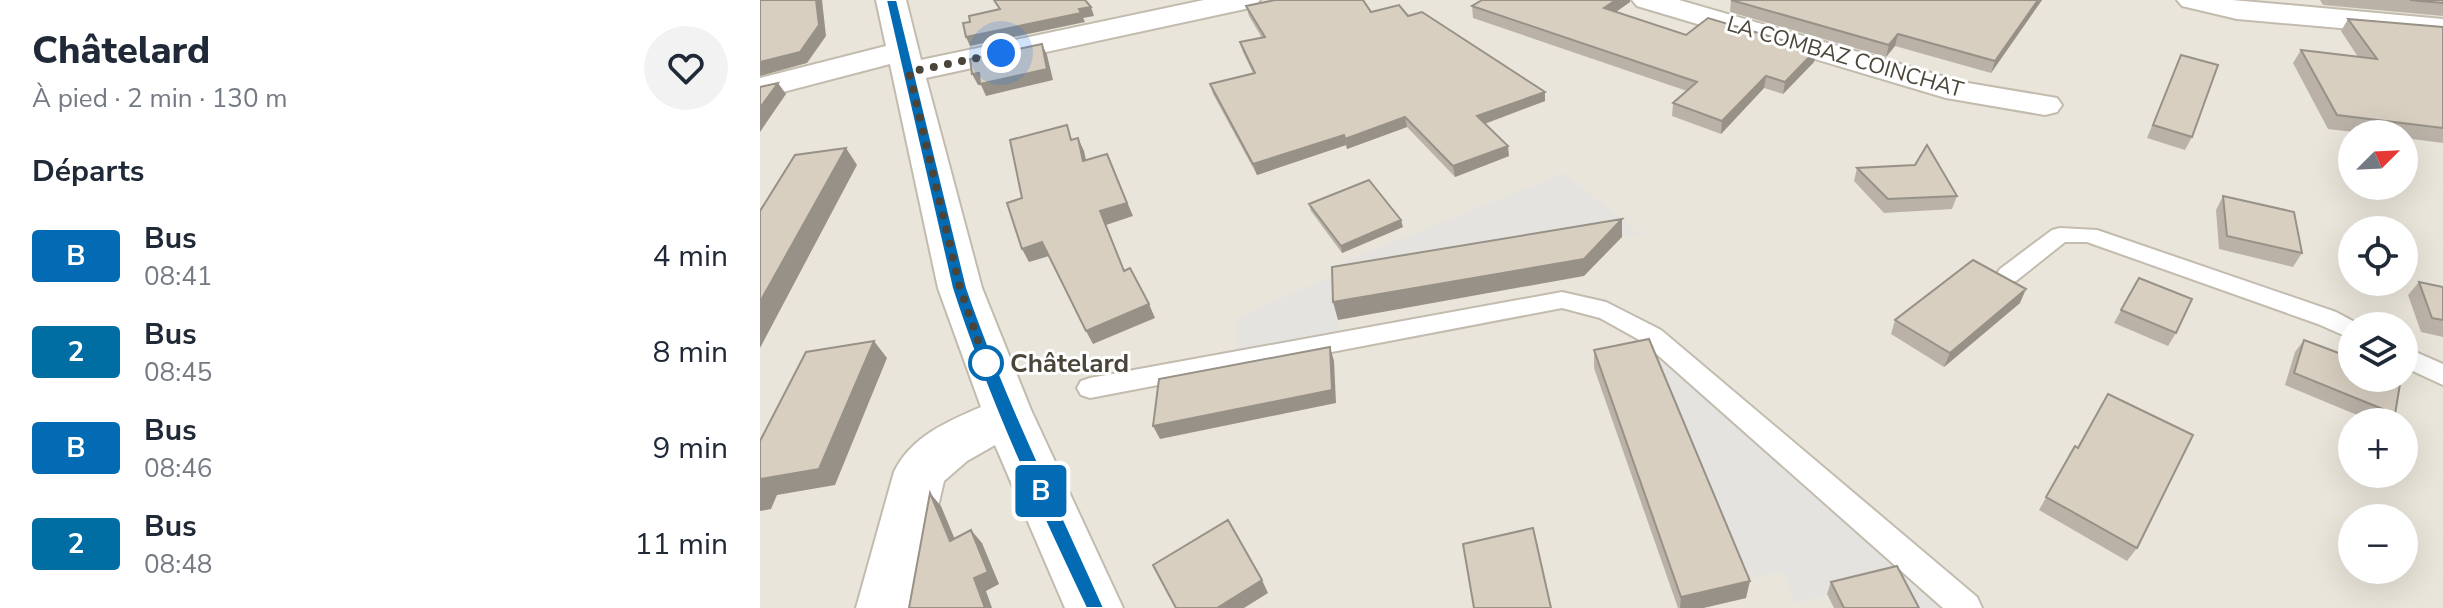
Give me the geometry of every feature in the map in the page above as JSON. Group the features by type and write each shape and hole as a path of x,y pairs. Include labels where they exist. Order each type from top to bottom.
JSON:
{"street":[{"path":"891,0 960,288 1007,417 1094,608"},
{"path":"760,88 1245,0"},
{"name":"LA COMBAZ COINCHAT","path":"1647,0 1958,91 2045,105"},
{"path":"2192,0 2237,10 2443,28"},
{"path":"2434,0 2443,9"},
{"path":"885,608 920,472 932,457 949,445 1007,417"}],"lane":[{"path":"2008,275 2060,235 2089,235 2338,323"},
{"path":"1090,388 1562,300 1581,302 1615,314 1652,336 1966,608"},
{"path":"2418,363 2443,375"}],"shaded area":[{"path":"760,0 2443,0 2443,608 760,608"},
{"path":"1564,173 1640,234 1338,285 1339,342 1236,361 1237,318 1334,275 1339,264"},
{"path":"1652,336 1966,608 1907,608 1891,578 1796,603 1782,571 1740,582 1649,357"}],"building":[{"path":"760,0 816,0 819,25 800,52 760,62"},
{"path":"994,0 1085,0 1091,7 1079,9 1081,13 966,37 963,23 970,22 969,16 1000,9"},
{"path":"1275,0 1363,0 1371,12 1399,5 1408,16 1422,12 1545,92 1477,116 1508,146 1453,166 1405,117 1345,139 1344,135 1253,164 1210,84 1255,73 1240,42 1265,37 1246,6"},
{"path":"1482,0 1616,0 1604,8 1686,35 1708,18 1816,50 1785,82 1766,76 1722,121 1673,103 1697,82 1472,6"},
{"path":"1731,0 2038,0 1995,61 1898,34 1889,45"},
{"path":"2410,0 2443,0 2443,3"},
{"path":"2348,19 2443,27 2443,128 2418,125 2418,120 2378,120 2337,115 2301,50 2377,59"},
{"path":"1042,44 1047,69 980,84 979,73 972,74 970,59"},
{"path":"2181,55 2218,65 2192,137 2153,125"},
{"path":"778,83 760,108 760,87"},
{"path":"1067,125 1071,140 1078,138 1083,161 1107,154 1127,203 1100,211 1124,271 1130,268 1149,304 1086,331 1042,242 1022,249 1007,203 1022,198 1010,140"},
{"path":"1927,145 1957,196 1888,199 1857,168 1915,165"},
{"path":"846,148 760,302 760,211 795,155"},
{"path":"1369,180 1401,220 1341,246 1309,204"},
{"path":"2223,196 2294,212 2302,253 2227,236"},
{"path":"1622,219 1584,259 1333,302 1332,267"},
{"path":"1973,260 2026,289 1950,353 1895,320"},
{"path":"2139,278 2192,299 2176,333 2121,310"},
{"path":"2419,282 2443,287 2443,320 2432,318"},
{"path":"1649,339 1750,581 1681,597 1594,350"},
{"path":"2304,340 2338,353 2338,391 2294,373"},
{"path":"874,341 819,469 760,479 760,441 806,352"},
{"path":"1330,347 1332,390 1153,426 1159,379"},
{"path":"2341,392 2399,392 2396,408 2380,408"},
{"path":"2108,394 2193,435 2137,548 2046,497"},
{"path":"930,493 950,541 971,530 988,572 974,578 985,608 909,608"},
{"path":"1228,520 1262,580 1217,608 1176,608 1153,565"},
{"path":"1533,528 1551,608 1474,608 1463,544"},
{"path":"1897,566 1919,608 1844,608 1831,582"}],"bus line":[{"name":"B","path":"891,0 960,288 973,328 1009,421 1094,608"}],"place":[{"name":"Châtelard","path":"986,363"}],"route":[{"path":"986,363 989,372 960,288 909,72 1001,53"}]}
